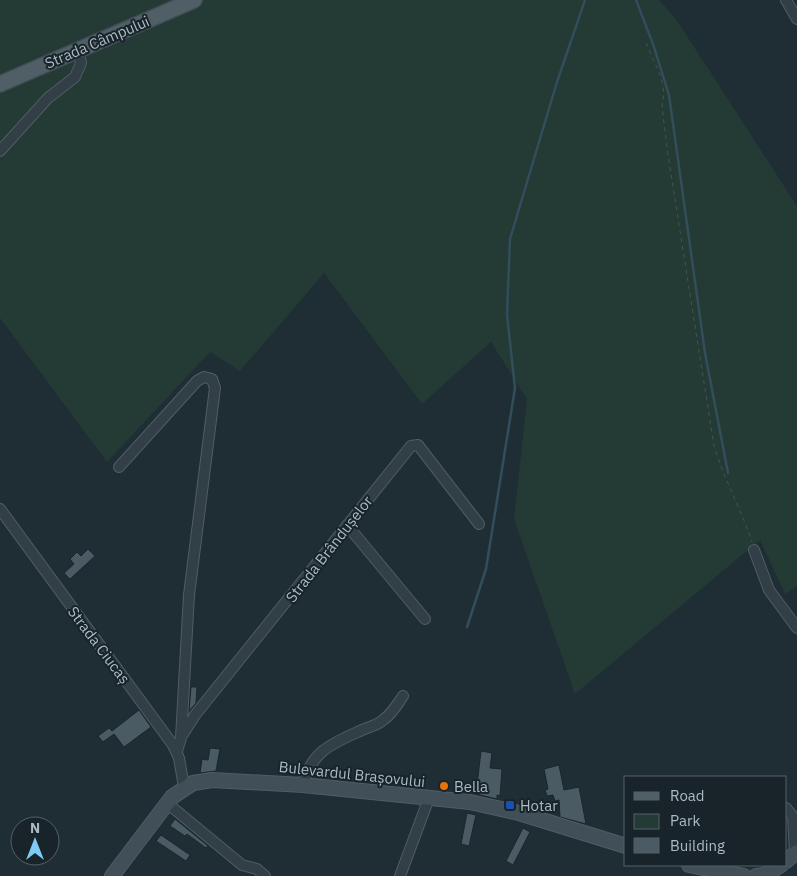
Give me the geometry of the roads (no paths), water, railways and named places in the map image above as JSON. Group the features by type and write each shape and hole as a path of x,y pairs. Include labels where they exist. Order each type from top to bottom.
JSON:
{"main road":[{"name":"Strada Câmpului","path":"0,84 194,0"},
{"name":"Bulevardul Brașovului","path":"112,876 167,803 184,787 202,781 222,779 303,785 470,802 502,809 624,845"},
{"path":"756,876 765,875 779,866"},
{"path":"699,872 744,876"}],"street":[{"path":"786,0 797,19"},
{"path":"0,151 48,98 75,76 81,63 78,51"},
{"name":"Strada Brândușelor","path":"119,467 201,378 212,378 215,388 189,595 181,738 177,751"},
{"name":"Strada Brândușelor","path":"181,738 196,714 347,525 415,444 418,445 479,524"},
{"name":"Strada Ciucaș","path":"0,509 177,751 184,787"},
{"path":"347,525 425,619"},
{"path":"754,550 769,590 797,628"},
{"path":"303,785 317,754 326,747 382,722 394,710 402,696"},
{"path":"400,876 429,798"},
{"path":"167,803 242,865 257,869 265,876"},
{"path":"787,809 793,817 793,855"}],"waterway":[{"path":"467,627 486,569 515,388 507,315 510,239 557,82 585,0"},
{"path":"636,0 653,44 669,95 705,353 728,473"}],"place":[{"name":"Bella","path":"444,786"},
{"name":"Hotar","path":"510,805"}]}
